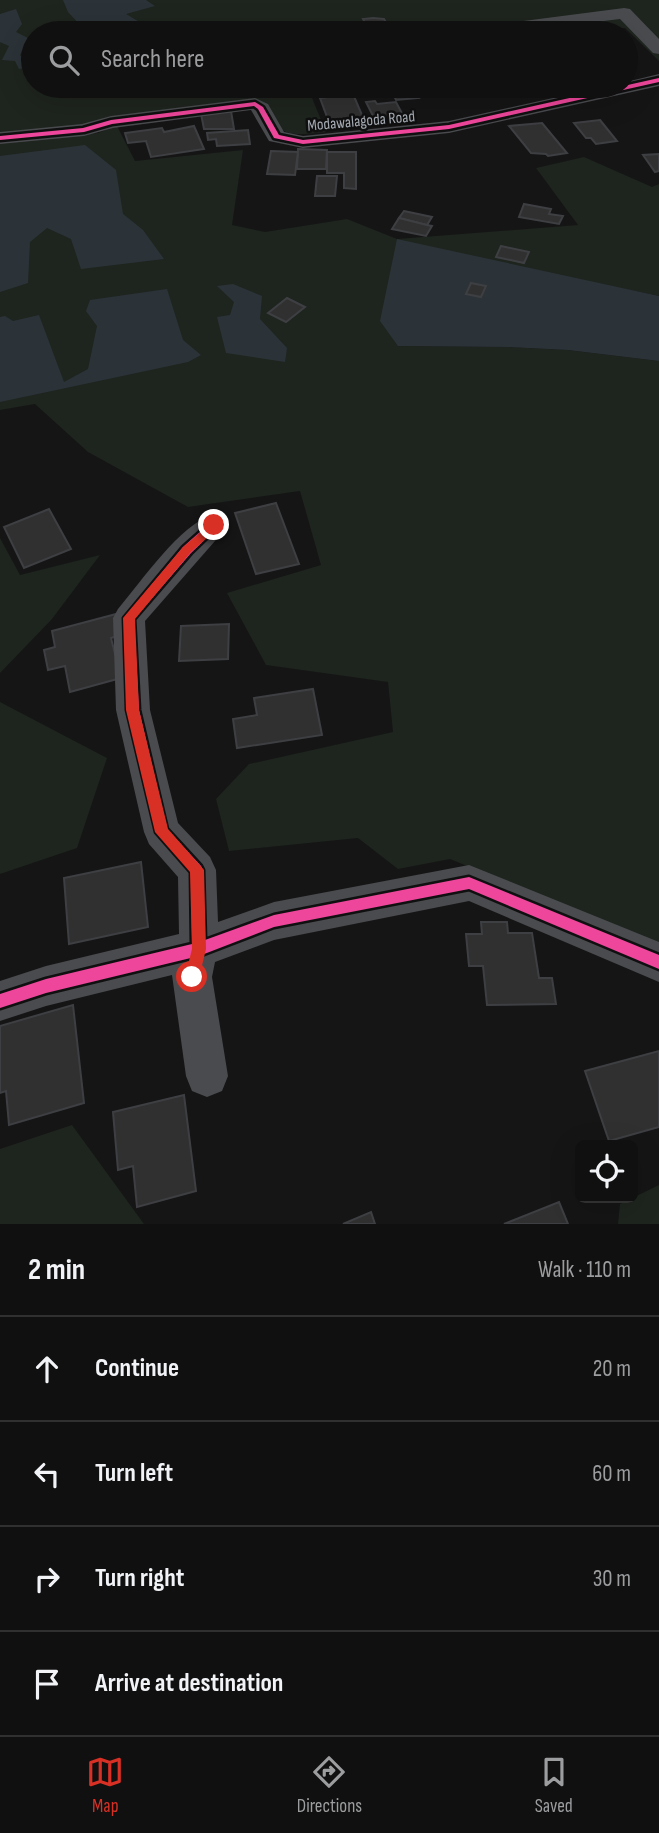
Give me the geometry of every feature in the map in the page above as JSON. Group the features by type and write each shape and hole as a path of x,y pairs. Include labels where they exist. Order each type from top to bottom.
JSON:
{"street":[{"path":"562,21 624,13 632,21"},
{"path":"638,27 659,49"},
{"name":"Modawalagoda Road","path":"638,85 659,80"},
{"path":"0,138 84,130 111,122 232,106 255,104 261,108 263,98"},
{"name":"Modawalagoda Road","path":"261,108 276,137 303,142 449,127 579,98"},
{"path":"207,1076 192,977 199,949 197,870 162,832 132,710 129,618 187,550 214,525"},
{"path":"0,1001 46,986 199,949 274,921 469,883 659,962"}],"shaded area":[{"path":"0,0 659,0 659,61 638,41 638,21 21,21 21,98 312,98 326,132 300,134 284,131 256,100 77,127 0,133"},
{"path":"63,0 146,0 155,6 126,14 138,21 76,21 68,12"},
{"path":"16,9 21,22 16,32 21,34 21,69 15,61 2,60 9,46 0,42 0,14"},
{"path":"117,126 135,161 243,150 232,225 265,232 347,219 397,239 578,225 536,168 584,157 652,187 659,184 659,296 537,271 398,346 568,350 659,361 659,945 450,859 398,869 358,838 229,851 216,799 249,764 393,732 388,682 266,665 227,593 321,565 300,491 188,507 88,452 35,404 0,410 0,141 98,133"},
{"path":"85,145 116,170 123,214 143,230 164,259 81,269 71,239 47,228 30,242 28,283 0,292 0,156"},
{"path":"397,239 659,296 659,361 568,350 398,346 380,321"},
{"path":"233,284 262,296 260,319 287,348 285,362 226,353 217,317 230,315 234,302 217,286"},
{"path":"167,289 183,340 201,355 188,362 0,402 0,317 5,316 13,321 39,315 64,382 88,369 97,326 86,311 90,300"},
{"path":"0,538 20,575 100,555 52,619 0,673"},
{"path":"0,702 107,758 77,848 0,874"},
{"path":"72,1125 144,1224 0,1224 0,1149"},
{"path":"659,1185 659,1224 618,1224 620,1204 638,1203 638,1195"}],"building":[{"path":"373,18 385,21 364,21 363,19"},
{"path":"320,98 355,98 365,122 330,125"},
{"path":"375,101 377,104 396,102 405,119 376,122 366,102"},
{"path":"231,111 234,129 204,129 201,114"},
{"path":"600,120 617,141 596,144 591,138 586,138 574,123"},
{"path":"542,123 567,153 548,156 531,153 509,126"},
{"path":"194,126 204,149 151,157 146,141 128,143 125,133 162,128 164,132"},
{"path":"248,130 250,144 217,146 216,139 208,140 207,133"},
{"path":"298,149 327,150 326,169 297,169"},
{"path":"271,151 298,152 295,175 267,174"},
{"path":"327,152 356,152 356,189 344,188 344,173 327,173"},
{"path":"659,154 659,171 655,172 643,155"},
{"path":"317,176 337,176 335,196 315,196"},
{"path":"524,204 551,209 549,214 563,216 559,224 519,217"},
{"path":"404,211 432,217 427,225 399,218"},
{"path":"399,218 432,226 426,236 392,229"},
{"path":"501,246 529,252 524,263 496,257"},
{"path":"471,283 486,286 481,297 466,294"},
{"path":"287,298 305,307 286,322 268,313"},
{"path":"276,503 299,564 256,574 235,513"},
{"path":"49,509 71,549 24,568 4,527"},
{"path":"116,614 121,635 111,638 121,678 70,692 65,666 48,670 44,650 55,647 52,631"},
{"path":"229,624 228,659 179,661 181,626"},
{"path":"313,689 322,735 237,748 233,719 257,715 254,698"},
{"path":"141,862 148,927 69,944 64,878"},
{"path":"481,922 507,922 508,933 532,933 539,978 552,978 556,1004 487,1005 483,966 469,966 466,934 482,934"},
{"path":"73,1005 84,1103 9,1125 6,1091 0,1093 0,1026"},
{"path":"659,1051 659,1127 609,1140 585,1071"},
{"path":"184,1095 196,1191 137,1207 133,1166 118,1170 113,1112"},
{"path":"559,1202 568,1224 504,1224"},
{"path":"371,1212 375,1224 343,1224"}],"cycle path":[{"path":"638,85 659,80"},
{"path":"0,138 84,130 111,122 255,104 261,108 276,137 303,142 449,127 579,98"},
{"path":"199,949 197,870 162,832 133,710 129,618 187,550 214,525"},
{"path":"0,1001 46,986 199,949 274,921 469,883 659,962"}],"route":[{"path":"192,977 199,949 197,870 162,832 132,710 129,618 187,550 214,525"}]}
